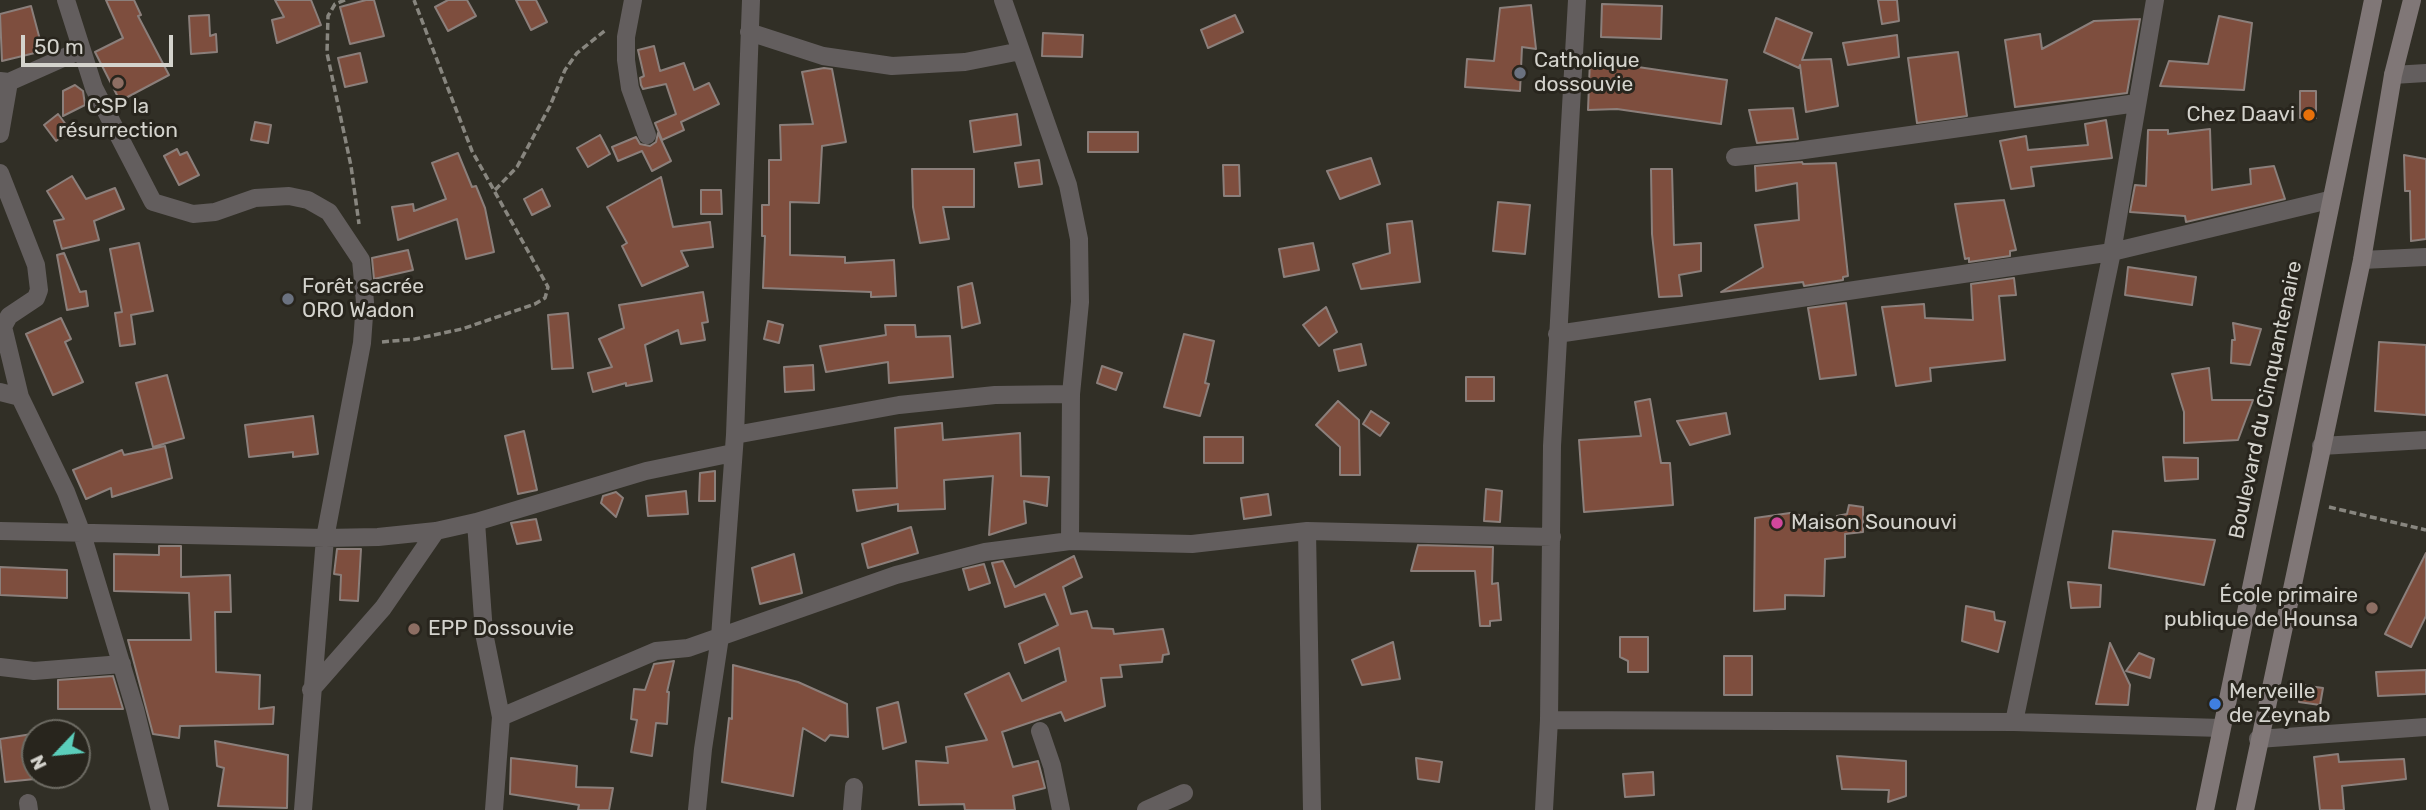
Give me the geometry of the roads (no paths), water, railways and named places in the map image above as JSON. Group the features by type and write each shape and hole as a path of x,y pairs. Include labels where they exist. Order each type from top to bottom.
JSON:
{"main road":[{"name":"Boulevard du Cinquantenaire","path":"2205,810 2329,200 2373,0"},
{"path":"2245,810 2258,738 2362,260 2393,75 2412,0"}],"street":[{"path":"66,0 94,88 153,202 172,210 193,214 215,212 255,198 289,196 308,200 329,212 361,260 365,302 362,343 325,538 303,810"},
{"path":"697,810 720,637 734,444 751,0"},
{"path":"1003,0 1068,185 1078,226 1080,302 1071,394 1070,541"},
{"path":"1544,810 1549,720 1557,334 1577,0"},
{"path":"2014,722 2112,252 2155,0"},
{"path":"632,5 626,37 630,88 647,135"},
{"path":"749,32 811,53 850,62 891,66 965,62 1021,51"},
{"path":"0,134 4,82 81,50"},
{"path":"2393,75 2426,73"},
{"path":"1735,157 1797,152 2137,103"},
{"path":"0,173 36,265 38,290 36,298 9,316 4,327 5,357 20,397 66,492 82,534 122,664 160,810"},
{"path":"1557,334 2112,252 2329,200"},
{"path":"2362,260 2426,257"},
{"path":"0,392 20,397"},
{"path":"0,531 325,538 378,537 436,531 477,522 734,444 911,403 995,395 1071,394"},
{"path":"2321,446 2426,440"},
{"path":"477,522 484,633 501,717 494,810"},
{"path":"311,690 383,608 436,531"},
{"path":"501,717 656,652 688,648 937,562 985,552 1070,541 1192,544 1307,531 1552,537"},
{"path":"1307,531 1312,810"},
{"path":"0,667 34,671 122,664"},
{"path":"1549,720 2014,722 2221,728"},
{"path":"2258,738 2426,727"},
{"path":"1040,731 1052,766 1060,810"},
{"path":"852,810 854,787"},
{"path":"1146,810 1184,793"}],"place":[{"name":"Catholique dossouvie","path":"1520,73"},
{"name":"CSP la résurrection","path":"118,83"},
{"name":"Chez Daavi","path":"2309,115"},
{"name":"Forêt sacrée ORO Wadon","path":"288,299"},
{"name":"Maison Sounouvi","path":"1777,523"},
{"name":"École primaire publique de Hounsa","path":"2372,608"},
{"name":"EPP Dossouvie","path":"414,629"},
{"name":"Merveille de Zeynab","path":"2215,704"}]}
